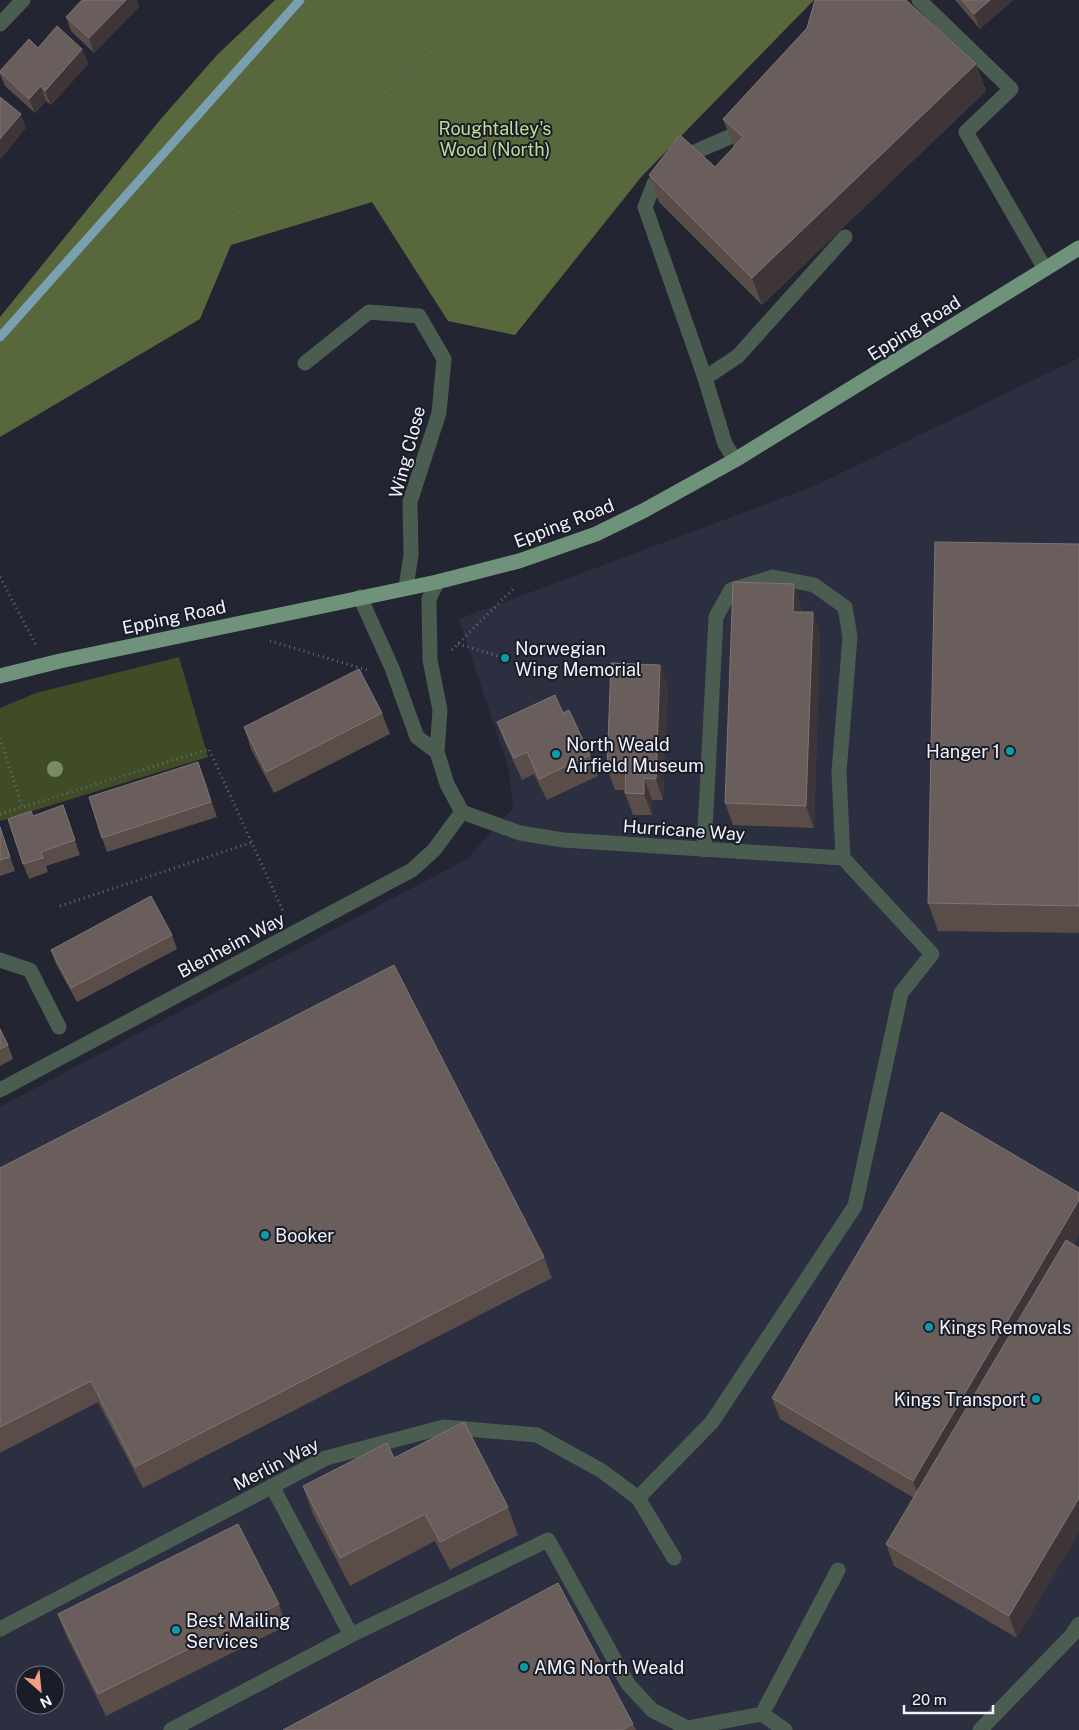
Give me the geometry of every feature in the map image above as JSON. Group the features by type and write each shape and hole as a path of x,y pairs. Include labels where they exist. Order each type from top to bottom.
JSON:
{"main road":[{"name":"Epping Road","path":"0,676 60,661 437,582 519,561 596,534 643,511 735,460 1079,248"}],"street":[{"path":"0,23 23,0"},
{"path":"918,0 1010,89 966,132 1045,269"},
{"path":"735,460 725,444 706,378 644,207 654,184 690,154 734,134 752,112"},
{"path":"706,378 738,356 845,237"},
{"name":"Wing Close","path":"305,363 368,312 419,316 444,359 439,413 410,502 411,555 406,587"},
{"path":"638,1498 712,1422 855,1206 901,993 932,954 843,858 839,772 850,637 845,607 814,586 772,576 731,590 716,617 704,850"},
{"path":"437,582 429,599 430,660 440,710 437,752 447,784 462,812"},
{"path":"360,597 392,668 417,737 437,752"},
{"name":"Hurricane Way","path":"462,812 528,835 563,840 843,858"},
{"name":"Blenheim Way","path":"0,1090 412,870 434,850 462,812"},
{"path":"0,960 30,970 59,1027"},
{"name":"Merlin Way","path":"0,1629 326,1458 444,1427 538,1435 602,1471 638,1498 674,1558"},
{"path":"272,1486 351,1635"},
{"path":"171,1730 351,1635 548,1540 628,1684 652,1710 687,1728 762,1714 785,1730"},
{"path":"762,1714 838,1570"},
{"path":"980,1730 1072,1635 1079,1624"}],"path":[{"path":"0,395 334,139 487,0"},
{"path":"0,577 38,648"},
{"path":"447,656 517,585"},
{"path":"266,640 375,672"},
{"path":"458,644 498,656"},
{"path":"0,738 22,806"},
{"path":"0,814 210,749 253,842 292,934"},
{"path":"60,906 253,842"}],"shaded area":[{"path":"1079,358 1079,1730 0,1730 0,1107 467,859 513,808 509,770 459,619 812,487"}],"green space":[{"name":"Roughtalley's Wood (North)","path":"275,0 814,0 642,176 515,335 448,321 372,202 231,245 200,319 0,437 0,317 160,120 217,55"},
{"path":"179,657 208,757 0,821 0,708 36,693"}],"building":[{"path":"82,0 126,0 89,38 66,17"},
{"path":"815,0 906,0 976,64 752,278 649,175 680,135 715,167 743,137 723,119 807,28"},
{"path":"962,0 990,0 974,14"},
{"path":"57,26 82,49 45,91 41,86 29,99 0,71 29,39 38,48"},
{"path":"0,97 21,114 0,139"},
{"name":"Hanger 1","path":"935,542 1079,544 1079,906 928,903"},
{"path":"733,582 794,584 793,612 813,612 806,806 725,803"},
{"path":"611,663 660,665 656,779 644,778 644,794 625,793 626,769 607,768"},
{"path":"359,669 382,713 266,772 244,727"},
{"path":"555,695 563,713 569,710 590,755 539,779 527,752 514,758 497,722"},
{"path":"198,762 211,802 102,838 89,797"},
{"path":"63,805 75,840 41,852 43,858 23,864 8,819 31,811 33,816"},
{"path":"0,827 10,857 0,860"},
{"path":"151,896 172,935 71,988 51,950"},
{"name":"Booker","path":"394,965 544,1257 135,1467 91,1381 0,1427 0,1168"},
{"path":"0,1029 8,1045 0,1049"},
{"name":"Kings Removals","path":"941,1112 1079,1193 1079,1200 913,1481 772,1398"},
{"name":"Kings Transport","path":"1066,1240 1079,1248 1079,1498 1009,1616 886,1544"},
{"path":"464,1422 508,1507 440,1542 425,1514 340,1558 303,1486 387,1443 394,1458"},
{"name":"Best Mailing Services","path":"238,1524 279,1604 98,1694 58,1614"},
{"name":"AMG North Weald","path":"558,1583 633,1724 622,1730 283,1730"}],"waterway":[{"path":"0,337 300,0"}],"place":[{"name":"Norwegian Wing Memorial","path":"505,658"},
{"name":"Hanger 1","path":"1010,751"},
{"name":"North Weald Airfield Museum","path":"556,754"},
{"name":"Booker","path":"265,1235"},
{"name":"Kings Removals","path":"929,1327"},
{"name":"Kings Transport","path":"1036,1399"},
{"name":"Best Mailing Services","path":"176,1630"},
{"name":"AMG North Weald","path":"524,1667"}]}
